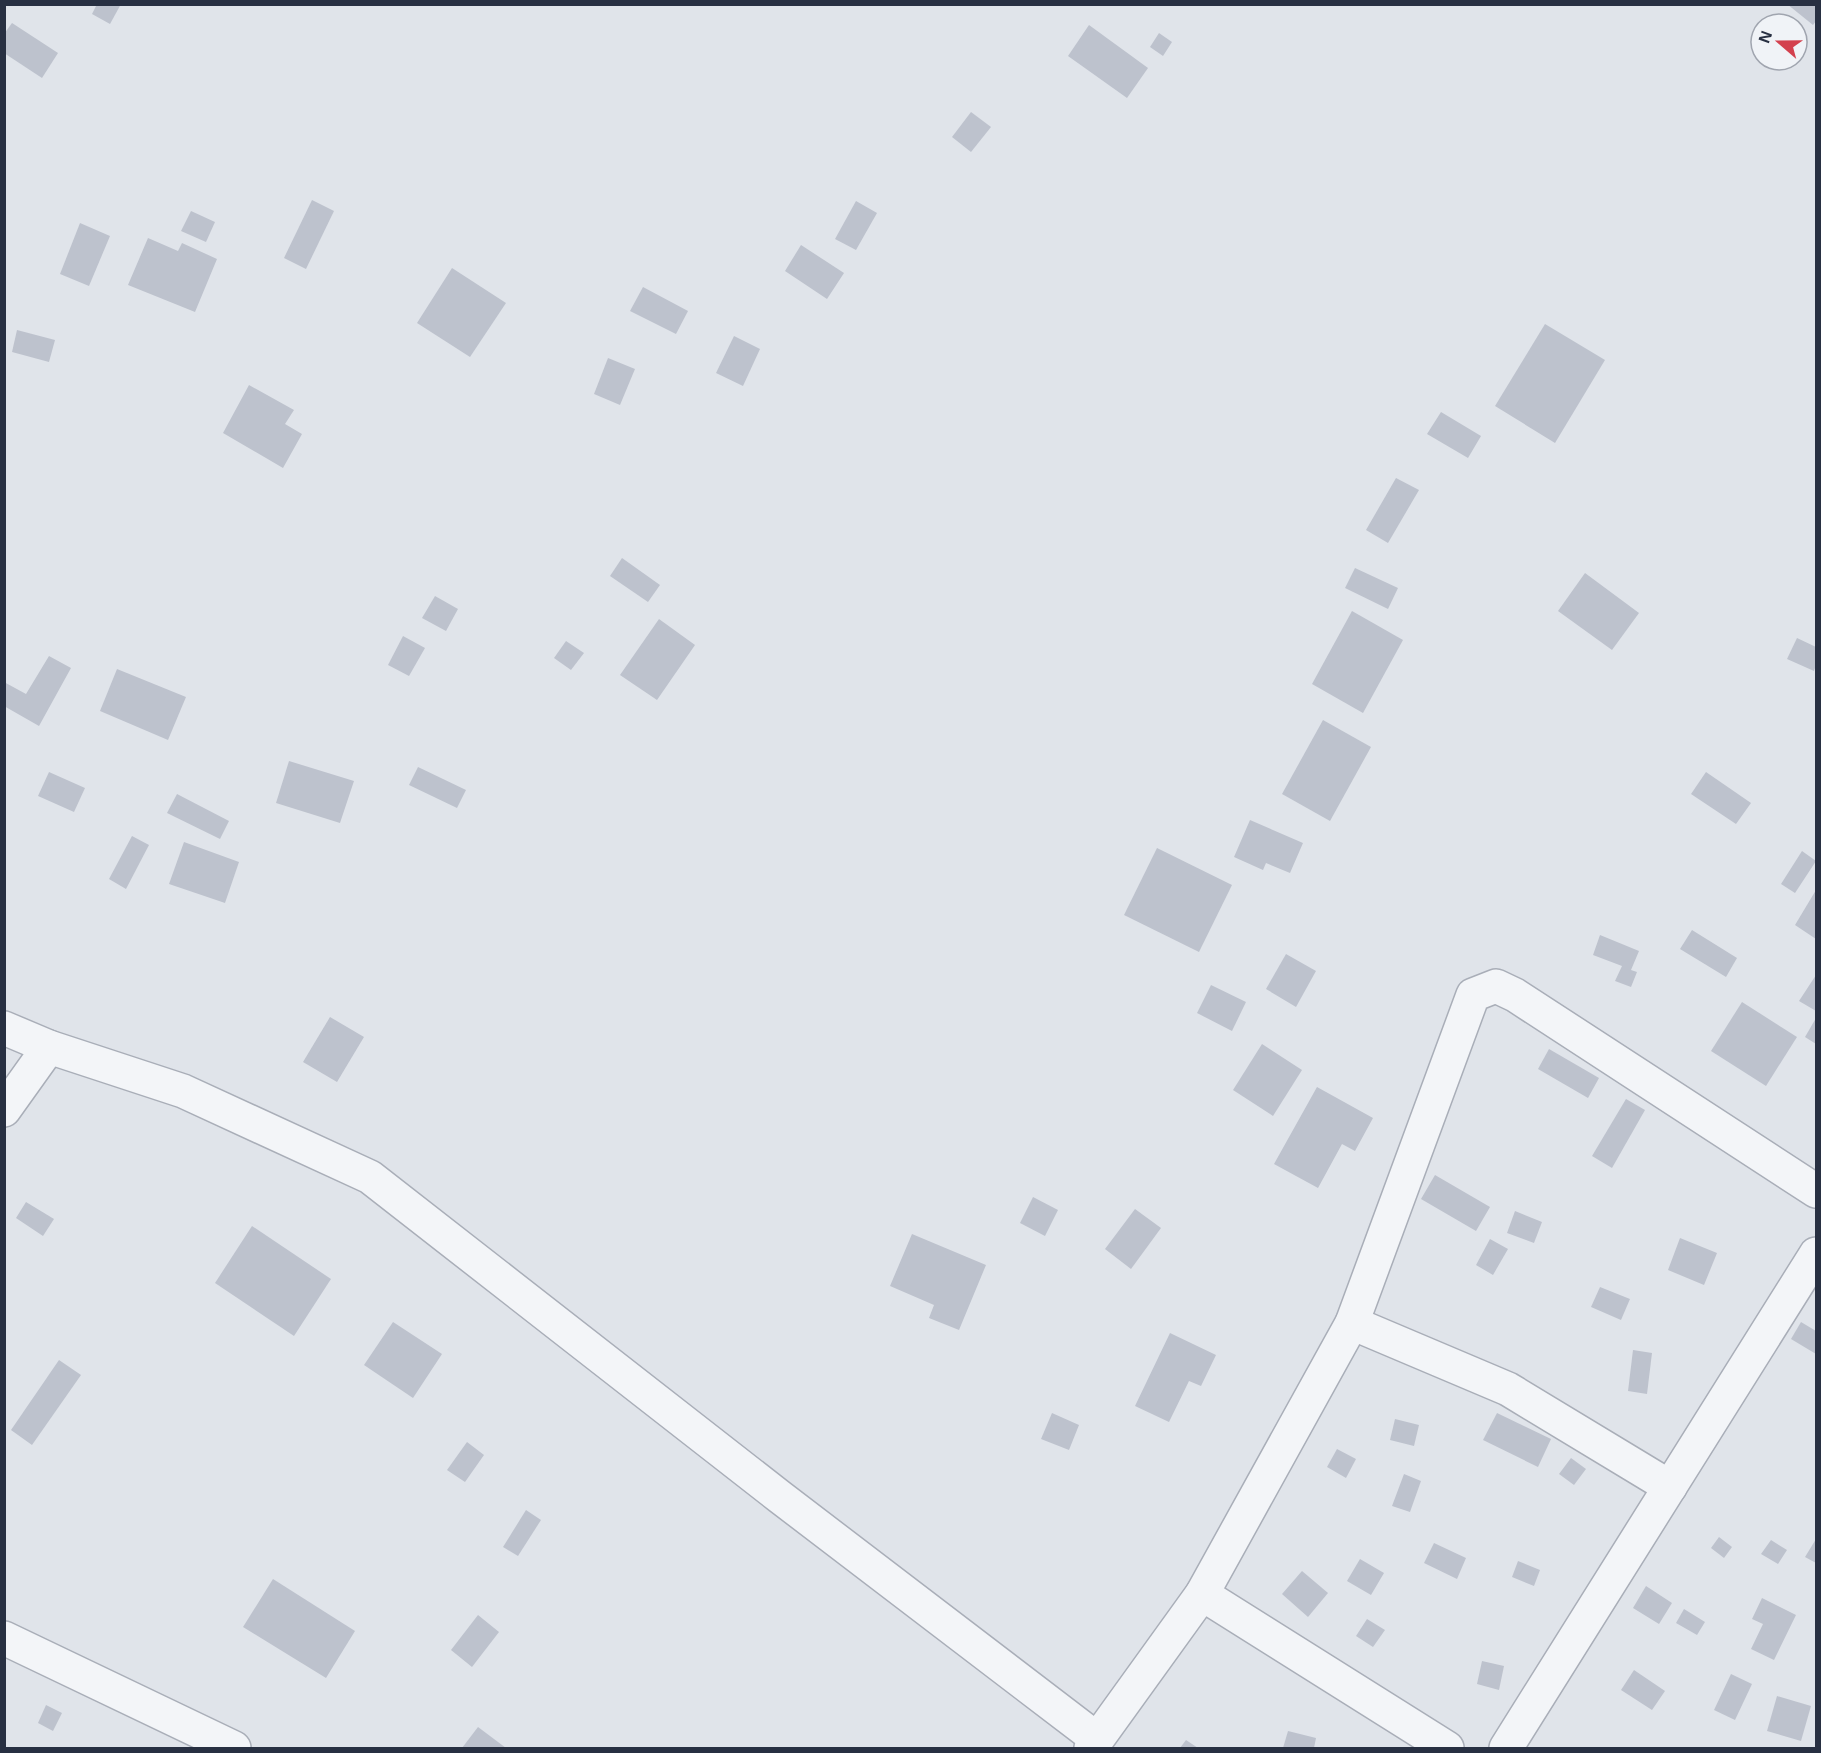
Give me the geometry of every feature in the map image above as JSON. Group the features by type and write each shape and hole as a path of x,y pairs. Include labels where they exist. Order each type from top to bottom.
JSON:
{"street":[{"path":"4,1028 49,1047 183,1091 370,1176 1094,1744 1202,1594 1352,1323 1473,995 1496,986 1515,995 1816,1191"},
{"path":"4,1110 49,1047"},
{"path":"1506,1749 1816,1254"},
{"path":"1352,1323 1508,1389 1671,1487"},
{"path":"1202,1594 1447,1749"},
{"path":"4,1638 234,1749"}],"building":[{"path":"97,4 121,4 110,24 92,14"},
{"path":"1787,4 1816,4 1816,21 1813,25 1809,22 1809,12 1797,12"},
{"path":"12,23 58,53 42,78 4,53 4,34"},
{"path":"1089,25 1148,68 1127,98 1068,56"},
{"path":"1159,33 1172,42 1163,56 1150,47"},
{"path":"971,112 991,127 971,152 952,137"},
{"path":"312,200 334,211 306,269 284,258"},
{"path":"856,201 877,213 856,250 835,239"},
{"path":"191,211 215,222 206,242 181,231"},
{"path":"80,223 110,236 89,286 60,274"},
{"path":"148,238 178,251 182,243 217,259 195,312 128,285"},
{"path":"801,245 844,273 827,299 785,271"},
{"path":"452,268 506,303 470,357 417,323"},
{"path":"643,287 688,311 676,334 630,311"},
{"path":"1545,324 1605,360 1555,443 1495,406"},
{"path":"17,330 55,340 49,362 12,352"},
{"path":"734,336 760,349 743,386 716,373"},
{"path":"608,358 635,369 620,405 594,394"},
{"path":"249,385 294,410 285,424 302,434 283,468 223,433"},
{"path":"1441,412 1481,436 1468,458 1427,434"},
{"path":"1396,478 1419,490 1388,543 1366,530"},
{"path":"622,558 660,585 648,602 610,576"},
{"path":"1355,568 1398,588 1388,609 1345,588"},
{"path":"1585,573 1639,613 1612,650 1558,611"},
{"path":"435,596 458,609 446,631 422,618"},
{"path":"1352,611 1403,640 1363,713 1312,684"},
{"path":"659,619 695,645 657,700 620,675"},
{"path":"403,636 425,648 409,676 388,665"},
{"path":"1797,638 1816,647 1814,671 1787,659"},
{"path":"566,641 584,653 571,670 554,658"},
{"path":"49,656 71,668 39,726 4,706 4,682 26,694"},
{"path":"117,669 186,697 168,740 100,711"},
{"path":"1323,720 1371,747 1330,821 1282,794"},
{"path":"289,761 354,781 340,823 276,803"},
{"path":"418,767 466,790 457,808 409,785"},
{"path":"49,772 85,788 74,812 38,796"},
{"path":"1706,772 1751,803 1736,824 1691,794"},
{"path":"177,794 229,821 220,839 167,813"},
{"path":"1250,820 1303,843 1290,873 1266,863 1263,870 1234,857"},
{"path":"132,836 149,845 126,889 109,879"},
{"path":"184,842 239,862 225,903 169,884"},
{"path":"1157,848 1232,885 1199,952 1124,915"},
{"path":"1802,851 1816,861 1795,893 1781,884"},
{"path":"1816,890 1816,939 1795,925"},
{"path":"1692,930 1737,958 1726,977 1680,949"},
{"path":"1600,935 1639,951 1631,970 1637,972 1631,987 1615,981 1622,966 1593,955"},
{"path":"1286,954 1316,971 1296,1007 1266,989"},
{"path":"1816,975 1816,1011 1799,1001"},
{"path":"1211,985 1246,1002 1232,1031 1197,1013"},
{"path":"1742,1002 1797,1037 1766,1086 1711,1051"},
{"path":"330,1017 364,1037 337,1082 303,1062"},
{"path":"1816,1018 1816,1044 1805,1037"},
{"path":"1262,1044 1302,1070 1273,1116 1233,1090"},
{"path":"1549,1049 1599,1078 1588,1098 1538,1069"},
{"path":"1317,1087 1373,1118 1355,1151 1342,1144 1318,1188 1274,1164"},
{"path":"1626,1099 1645,1110 1612,1168 1592,1156"},
{"path":"1435,1175 1490,1207 1476,1231 1421,1199"},
{"path":"1033,1197 1058,1210 1045,1236 1020,1223"},
{"path":"26,1202 54,1219 43,1236 16,1218"},
{"path":"1135,1209 1161,1228 1131,1269 1105,1249"},
{"path":"1515,1211 1542,1222 1534,1243 1507,1233"},
{"path":"252,1226 331,1279 294,1336 215,1283"},
{"path":"912,1234 986,1265 959,1330 929,1318 934,1305 890,1286"},
{"path":"1680,1238 1717,1253 1704,1285 1668,1270"},
{"path":"1490,1239 1508,1249 1493,1275 1476,1265"},
{"path":"1600,1287 1630,1299 1621,1320 1591,1307"},
{"path":"393,1322 442,1354 413,1398 364,1365"},
{"path":"1801,1322 1816,1331 1816,1354 1791,1339"},
{"path":"1170,1333 1216,1355 1201,1386 1189,1381 1169,1422 1135,1406"},
{"path":"1633,1350 1652,1353 1647,1394 1628,1391"},
{"path":"59,1360 81,1375 32,1445 11,1430"},
{"path":"1052,1413 1079,1425 1069,1450 1041,1439"},
{"path":"1497,1413 1551,1439 1538,1467 1483,1440"},
{"path":"1395,1419 1419,1425 1414,1446 1390,1440"},
{"path":"467,1442 484,1455 465,1482 447,1470"},
{"path":"1337,1449 1356,1459 1346,1478 1327,1467"},
{"path":"1571,1458 1586,1469 1574,1485 1559,1474"},
{"path":"1404,1474 1421,1481 1410,1512 1392,1506"},
{"path":"526,1510 541,1520 518,1556 503,1547"},
{"path":"1719,1537 1732,1547 1724,1558 1711,1548"},
{"path":"1816,1539 1816,1563 1805,1557"},
{"path":"1771,1540 1787,1550 1778,1564 1761,1554"},
{"path":"1434,1543 1466,1558 1457,1579 1424,1563"},
{"path":"1360,1559 1384,1573 1371,1595 1347,1581"},
{"path":"1518,1561 1540,1570 1534,1586 1512,1577"},
{"path":"1302,1571 1328,1593 1308,1617 1282,1594"},
{"path":"273,1579 355,1631 326,1678 243,1627"},
{"path":"1646,1586 1672,1603 1659,1624 1633,1608"},
{"path":"1762,1598 1796,1615 1774,1660 1751,1649 1763,1624 1752,1619"},
{"path":"1684,1609 1705,1622 1697,1635 1676,1623"},
{"path":"478,1615 499,1632 472,1667 451,1650"},
{"path":"1367,1619 1385,1630 1373,1647 1356,1636"},
{"path":"1482,1661 1504,1666 1499,1690 1477,1684"},
{"path":"1634,1670 1665,1691 1652,1710 1621,1690"},
{"path":"1731,1674 1752,1684 1735,1720 1714,1710"},
{"path":"1777,1696 1811,1706 1801,1741 1767,1731"},
{"path":"46,1705 62,1713 53,1731 38,1723"},
{"path":"478,1727 506,1748 462,1748"},
{"path":"1288,1731 1316,1738 1314,1748 1283,1748"},
{"path":"1186,1740 1198,1748 1180,1748"}]}
